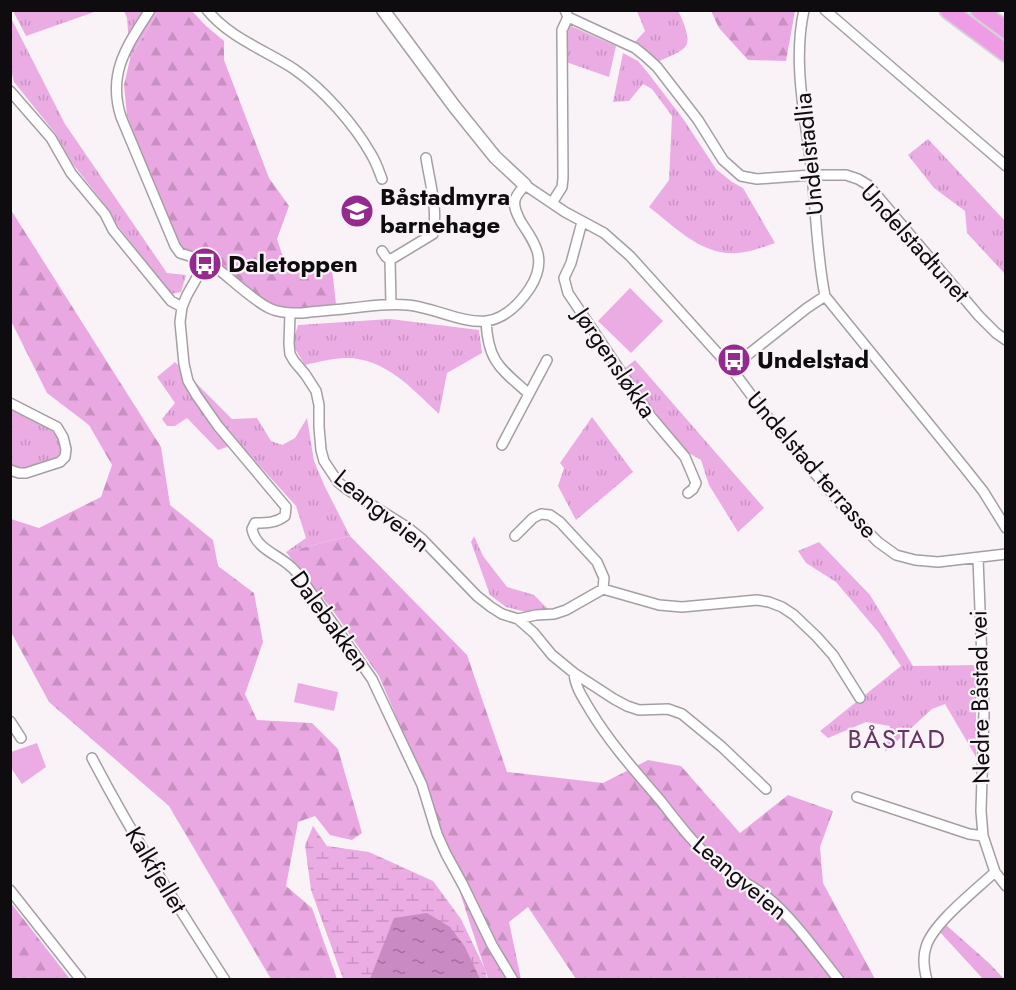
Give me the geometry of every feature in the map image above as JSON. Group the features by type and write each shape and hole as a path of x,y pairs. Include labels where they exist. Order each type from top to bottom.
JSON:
{"highway":[{"path":"948,10 1005,53"},
{"path":"979,10 1005,30"}],"street":[{"path":"150,10 119,66 116,79 118,106 175,246 180,253 202,260 207,267"},
{"path":"207,10 212,17 236,35 294,69 322,91 371,153 382,179"},
{"path":"383,10 495,157 525,185 582,222 604,233 630,256 731,368 825,296 983,491 1005,528"},
{"name":"Undelstadlia","path":"804,10 800,28 800,72 825,296"},
{"path":"825,10 1005,166"},
{"path":"552,203 560,192 563,178 562,30 566,14"},
{"name":"Undelstadtunet","path":"566,14 635,48 645,56 698,120 723,160 741,176 757,179 812,175 846,176 868,185 979,316 1005,340"},
{"path":"10,91 51,138 71,173 105,214 117,235 171,301 182,307 200,272 213,266 269,309 290,313 391,304 428,308 469,320 486,321 505,314 515,307 536,278 539,263 537,248 515,208 515,201 525,185"},
{"path":"390,260 433,234 435,214 426,158"},
{"name":"Jørgensløkka","path":"582,222 571,263 564,278 568,293 651,418 685,457 696,483 688,494"},
{"path":"382,250 390,260 391,304"},
{"name":"Dalebakken","path":"182,307 180,322 188,381 218,426 286,507 285,516 279,520 255,523 252,530 253,536 265,548 290,565 300,577 372,679 422,785 437,834 446,854 492,945 513,980"},
{"name":"Leangveien","path":"290,313 290,354 316,391 319,405 321,450 324,461 338,482 407,527 491,607 502,614 518,619 534,633 552,655 574,673 579,693 605,735 685,831 721,867 775,903 839,980"},
{"path":"486,321 489,348 496,362 529,394"},
{"path":"502,445 547,360"},
{"name":"Undelstad terrasse","path":"731,368 772,423 847,511 878,542 896,555 915,560 938,562 1005,555"},
{"path":"10,403 57,427 66,449 65,457 60,462 26,473 10,470"},
{"path":"515,536 533,518 541,514 550,515 560,522 597,562 604,578 603,589"},
{"name":"Nedre Båstad vei","path":"978,558 984,712 981,811 983,836 995,872 1005,886"},
{"path":"518,619 566,610 603,589 659,604 682,607 757,600 770,602 794,615 817,637 833,655 860,698"},
{"path":"574,673 627,706 639,710 668,709 682,714 722,747 766,789"},
{"path":"10,722 21,738"},
{"name":"Kalkfjellet","path":"92,759 158,876 225,980"},
{"path":"857,797 969,834 983,836"},
{"path":"927,980 923,963 926,947 932,934 995,872"},
{"path":"10,890 81,980"}],"green space":[{"path":"13,11 97,11 26,36"},
{"path":"124,11 158,11 130,59 127,18"},
{"path":"158,11 192,11 224,41 224,60 269,178 289,206 277,239 287,269 310,273 332,269 336,304 283,311 263,302 210,257 179,248 127,116 124,85 130,59"},
{"path":"637,11 678,11 687,34 685,47 655,63 633,44 645,31"},
{"path":"711,11 795,11 786,61 748,60 719,28"},
{"path":"10,16 65,124 167,273 186,275 181,292 171,294 72,163 55,133 14,82 10,66"},
{"path":"571,26 616,46 609,77 566,62 567,29"},
{"path":"623,53 638,61 648,73 684,120 716,169 743,188 775,243 743,252 725,253 713,250 690,239 649,207 669,180 672,116 652,89 643,84 629,101 613,102"},
{"path":"928,139 1005,221 1005,274 967,233 965,211 934,188 908,155"},
{"path":"11,210 161,447 170,505 213,540 218,566 254,593 263,642 245,694 257,720 312,723 338,749 362,833 352,840 330,835 315,816 298,822 286,886 312,908 337,979 271,979 169,806 49,702 11,632 11,519 39,528 101,497 112,465 89,425 47,393 11,321"},
{"path":"630,288 663,321 631,353 598,321"},
{"path":"390,319 479,330 482,353 447,373 439,414 408,385 374,363 346,358 305,365 292,344 298,325"},
{"path":"635,360 764,508 738,532 709,485 701,460 682,449 624,369"},
{"path":"175,362 232,419 257,418 271,441 282,445 295,438 307,418 314,461 350,536 286,552 306,538 296,506 239,443 218,450 187,418 175,426 167,426 162,419 175,403 157,377"},
{"path":"10,407 46,425 53,431 59,438 60,457 29,469 11,466"},
{"path":"592,417 633,472 576,520 558,486 564,468 560,463"},
{"path":"350,536 467,655 507,772 603,783 648,760 681,766 740,833 788,795 833,811 820,847 823,883 875,979 576,979 528,907 509,922 521,979 488,979 414,758 379,676 334,612 286,552"},
{"path":"474,536 483,556 507,587 534,595 549,610 526,612 506,607 490,595 471,542"},
{"path":"819,542 870,595 913,666 976,665 976,757 945,704 932,709 885,752 890,726 866,722 828,738 820,731 901,666 879,633 836,582 806,563 798,551"},
{"path":"298,683 338,692 334,711 294,702"},
{"path":"37,743 46,767 22,784 11,768 11,752"},
{"path":"313,826 327,846 369,852 433,881 461,919 485,969 487,979 343,979 311,890 305,845"},
{"path":"11,903 70,979 11,979"},
{"path":"946,925 1004,979 983,979 939,931"}],"water":[{"path":"427,913 450,927 465,947 480,979 370,979 394,918"}],"place":[{"name":"Båstadmyra barnehage","path":"357,211"},
{"name":"Daletoppen","path":"205,264"},
{"name":"Undelstad","path":"734,360"}],"district":[{"name":"BÅSTAD","path":"897,739"}]}
